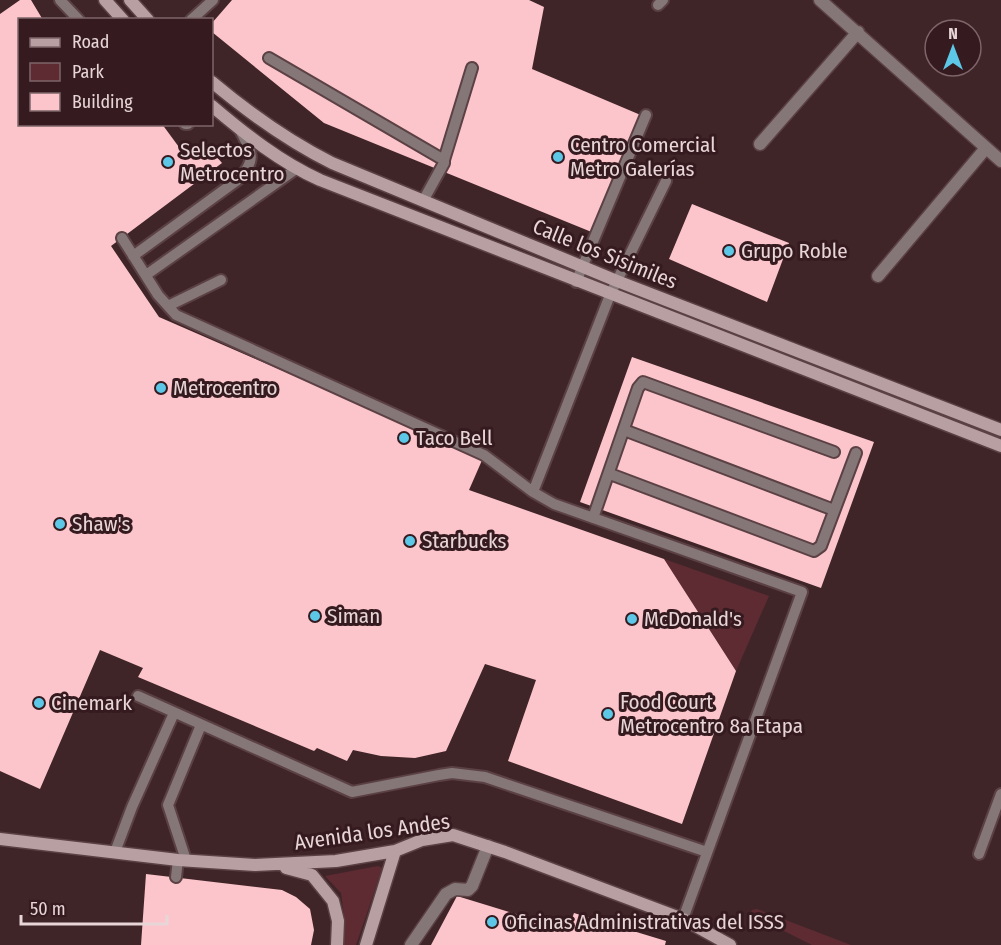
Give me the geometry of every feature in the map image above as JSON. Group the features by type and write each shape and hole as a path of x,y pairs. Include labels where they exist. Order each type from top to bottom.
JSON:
{"main road":[{"path":"105,0 121,18"},
{"path":"130,0 146,18"},
{"name":"Calle los Sisimiles","path":"213,83 252,115 309,152 332,163 616,281 1001,430"},
{"name":"Calle los Sisimiles","path":"213,107 240,130 296,170 576,282 1001,446"},
{"name":"Avenida los Andes","path":"0,839 182,860 255,865 336,861 395,851 422,840 453,835 683,919 730,945"},
{"path":"366,945 395,851"},
{"path":"255,865 294,870 312,875 333,901 338,921 337,945"}],"street":[{"path":"820,0 1001,161"},
{"path":"760,144 858,32"},
{"path":"878,276 986,148"},
{"path":"411,945 446,894 456,889 468,890 472,886 488,846"}],"lane":[{"path":"60,0 77,18"},
{"path":"193,18 213,0"},
{"path":"269,58 444,160"},
{"path":"423,201 444,163 472,68"},
{"path":"576,282 646,115"},
{"path":"134,256 239,179 250,166 251,156 240,130"},
{"path":"146,275 296,170"},
{"path":"533,492 610,295 666,181"},
{"path":"122,238 158,295 176,315 484,455 533,492 555,504 802,592 683,919"},
{"path":"168,306 221,280"},
{"path":"593,518 638,388 644,382 834,452"},
{"path":"624,430 834,510"},
{"path":"610,474 814,551 821,546 856,453"},
{"path":"138,696 352,792 452,773 485,777 707,852"},
{"path":"115,852 132,807 174,712"},
{"path":"176,877 182,860 168,806 201,725"},
{"path":"979,854 1001,795"}],"green space":[{"path":"664,559 769,596 736,671"},
{"path":"378,866 382,868 356,945 344,945 341,893 325,876"},
{"path":"757,909 851,945 812,945 750,914 752,910"}],"building":[{"name":"Metrocentro","path":"20,0 31,0 42,18 18,18 18,126 163,126 187,158 205,143 222,163 111,246 159,317 483,458 469,490 664,559 736,671 682,824 508,761 536,680 485,664 446,751 415,758 381,756 353,750 347,761 317,748 314,751 138,677 143,668 100,650 40,789 0,771 0,14"},
{"path":"232,0 529,0 544,7 532,69 643,116 594,233 324,123 213,33 213,22"},
{"name":"Grupo Roble","path":"692,204 789,243 767,302 669,259"},
{"path":"632,357 874,442 821,588 580,502"},
{"path":"146,874 282,890 296,897 310,909 314,930 311,945 141,945"},
{"name":"Oficinas Administrativas del ISSS","path":"457,896 568,930 574,913 666,941 665,945 431,945"}],"place":[{"name":"Centro Comercial Metro Galerías","path":"558,157"},
{"name":"Selectos Metrocentro","path":"168,162"},
{"name":"Grupo Roble","path":"729,251"},
{"name":"Metrocentro","path":"161,388"},
{"name":"Taco Bell","path":"404,438"},
{"name":"Shaw's","path":"60,524"},
{"name":"Starbucks","path":"410,541"},
{"name":"Siman","path":"315,616"},
{"name":"McDonald's","path":"632,619"},
{"name":"Cinemark","path":"39,703"},
{"name":"Food Court Metrocentro 8a Etapa","path":"608,714"},
{"name":"Oficinas Administrativas del ISSS","path":"492,922"}]}
